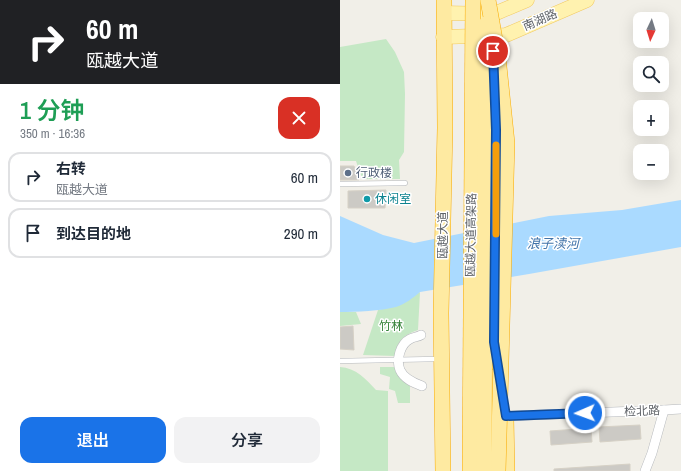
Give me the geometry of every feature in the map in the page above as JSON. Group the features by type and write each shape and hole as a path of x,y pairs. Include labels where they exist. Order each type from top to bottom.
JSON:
{"highway":[{"name":"瓯越大道高架路","path":"470,471 473,0"},
{"name":"瓯越大道高架路","path":"484,471 485,90 490,3"},
{"path":"490,3 493,35 496,130 494,342 506,416 507,471"},
{"path":"490,3 498,57 506,142 498,471"},
{"name":"瓯越大道","path":"443,471 442,221 445,128 443,37 444,6"},
{"path":"467,471 470,446"}],"main road":[{"name":"南湖路","path":"444,6 528,0"},
{"name":"南湖路","path":"443,37 506,35 587,0"}],"street":[{"path":"422,335 408,340 400,349 399,360 400,370 405,376 410,381 422,386"},
{"name":"检北路","path":"506,416 681,409"},
{"path":"645,471 652,453 664,410"}],"lane":[{"path":"340,184 405,183"},
{"path":"340,362 436,359"}],"green space":[{"path":"386,39 395,52 404,72 404,152 399,160 400,179 362,179 356,161 340,161 340,47"},
{"name":"竹林","path":"420,292 418,330 405,336 399,342 395,356 363,355 378,310 400,304"},
{"path":"340,312 356,312 361,324 340,326"},
{"path":"340,367 351,369 356,372 376,390 388,391 388,471 340,471"},
{"path":"380,367 397,367 410,384 410,403 398,403 395,391 389,389 390,377 380,374"}],"water":[{"name":"浪子渎河","path":"681,200 681,247 420,292 412,299 396,307 368,311 340,312 340,216 383,235 414,243 549,216 622,210"}],"building":[{"name":"行政楼","path":"340,166 354,166 359,180 340,180"},
{"name":"休闲室","path":"386,190 385,208 348,208 348,191"},
{"path":"353,326 354,350 340,349 340,327"},
{"path":"640,425 641,439 600,442 599,427"},
{"path":"591,428 592,442 551,445 550,431"},
{"path":"630,464 630,471 554,471 554,469"}],"slow traffic":[{"path":"496,145 496,234"}],"place":[{"name":"行政楼","path":"348,173"},
{"name":"休闲室","path":"367,199"}],"route":[{"path":"493,51 496,130 494,342 506,416 585,413"}]}
